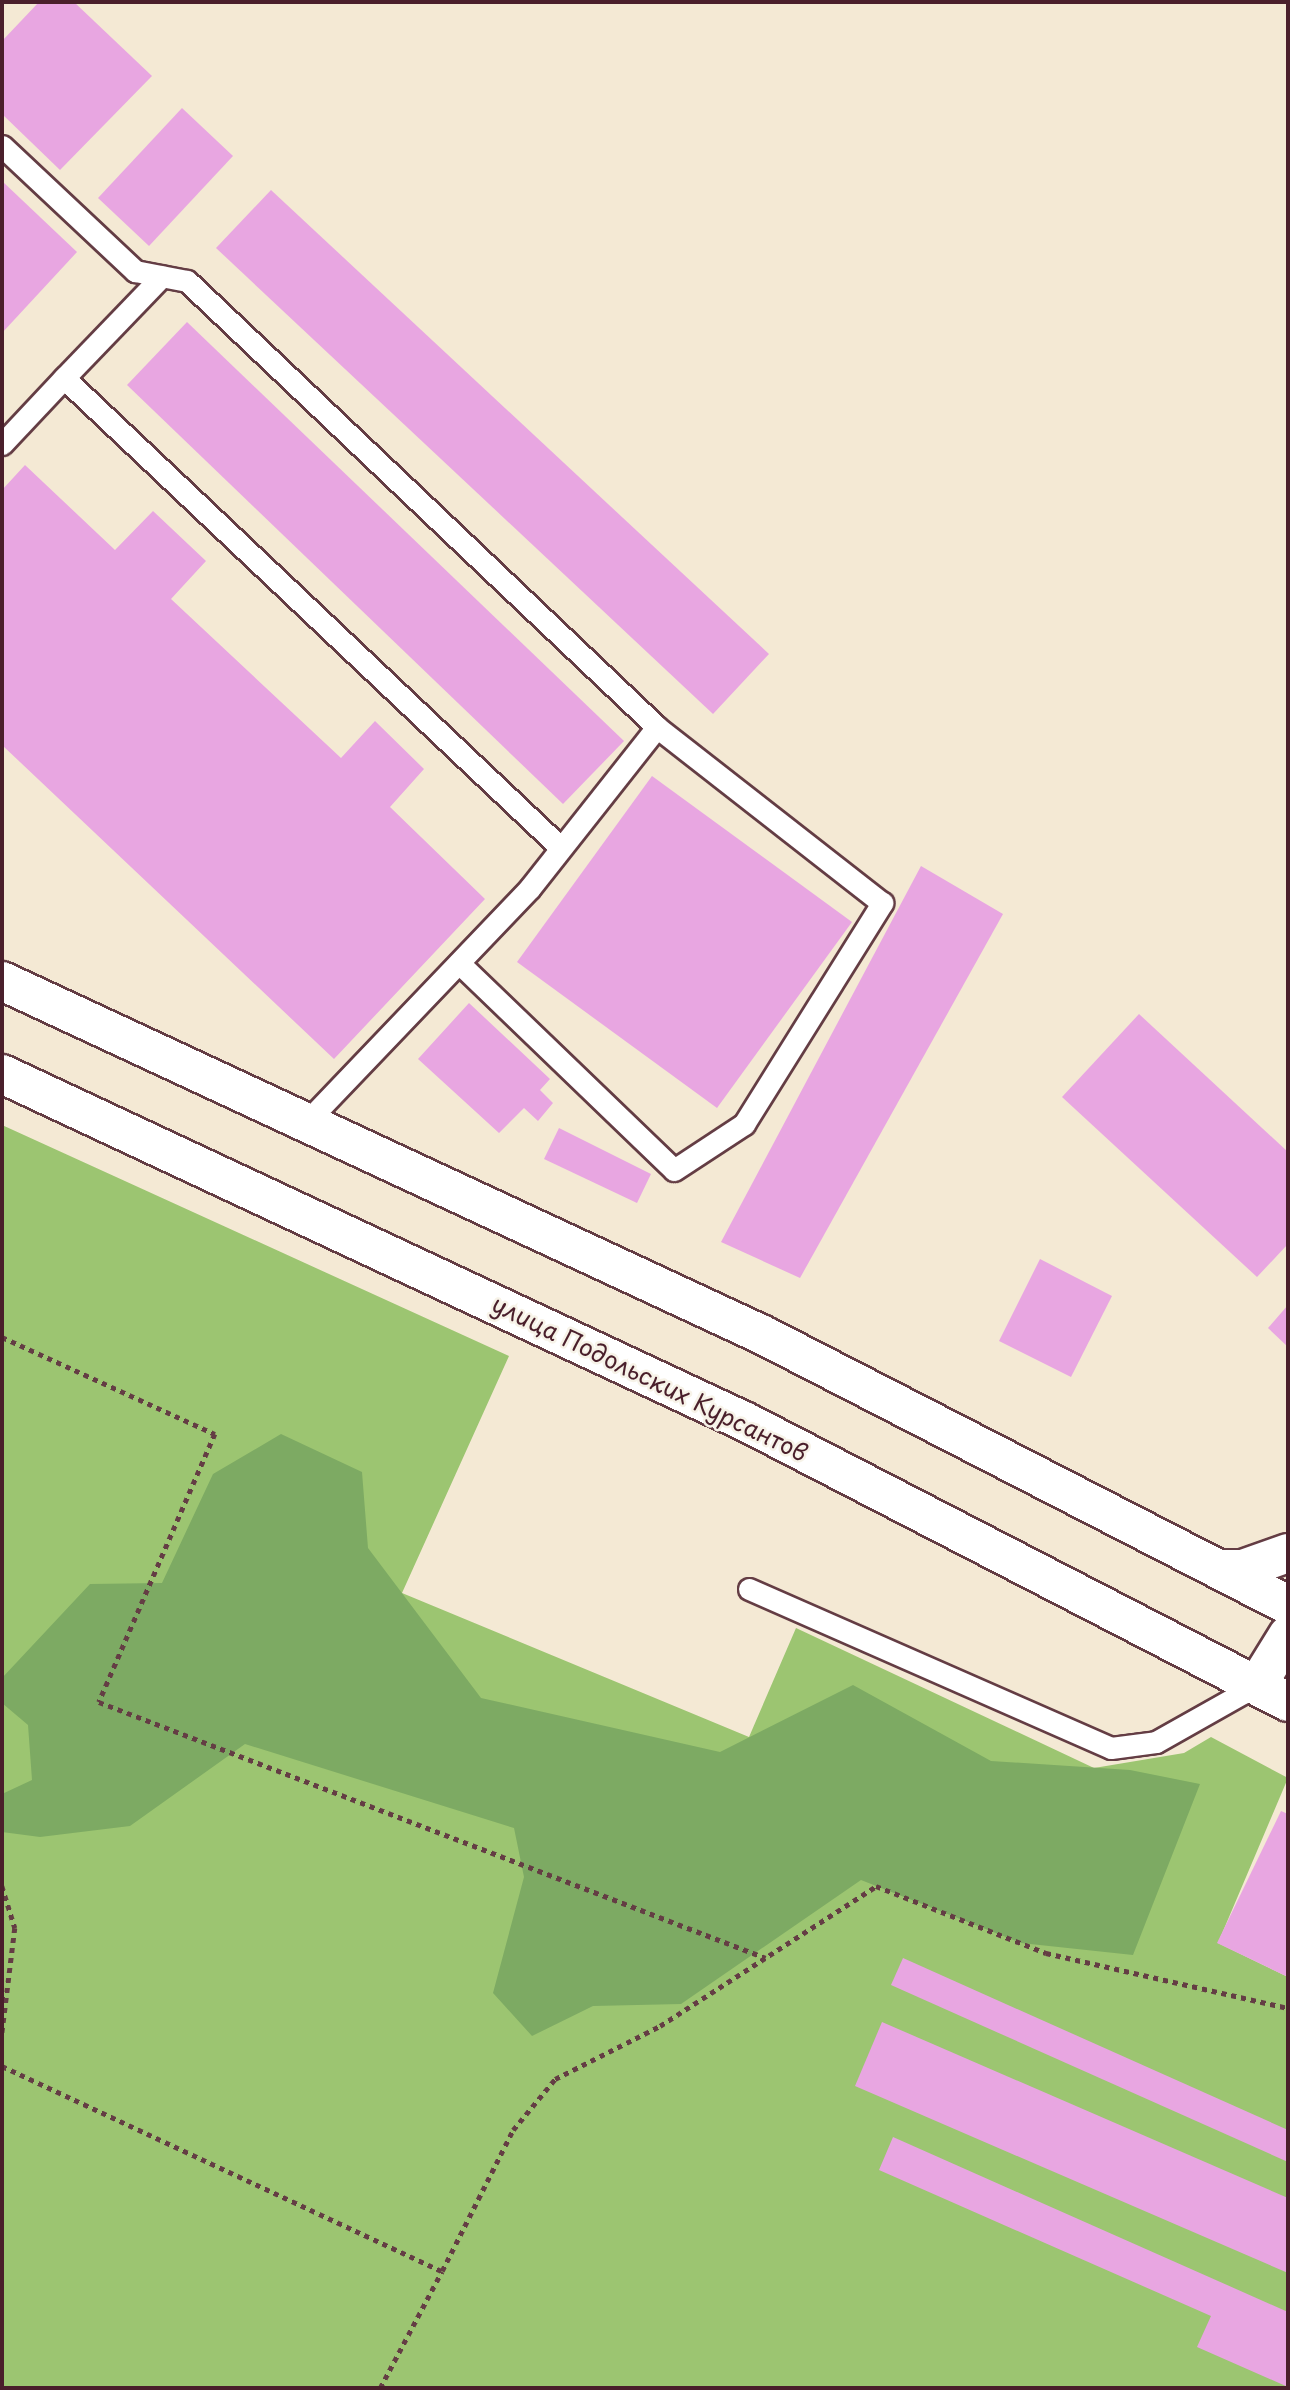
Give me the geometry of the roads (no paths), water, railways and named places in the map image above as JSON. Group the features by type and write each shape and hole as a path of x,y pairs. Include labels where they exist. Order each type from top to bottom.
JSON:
{"main road":[{"path":"2,981 763,1335 1288,1605"},
{"name":"улица Подольских Курсантов","path":"2,1073 746,1422 1273,1693"},
{"path":"1220,1569 1243,1569 1288,1553"},
{"path":"1273,1693 1288,1635"}],"lane":[{"path":"2,146 135,271 187,281 657,727 881,903 744,1124 674,1170 459,963"},
{"path":"2,444 162,276"},
{"path":"64,378 561,848"},
{"path":"307,1121 459,963 561,848 657,727"},
{"path":"749,1589 1111,1748 1156,1742 1273,1693"}]}
